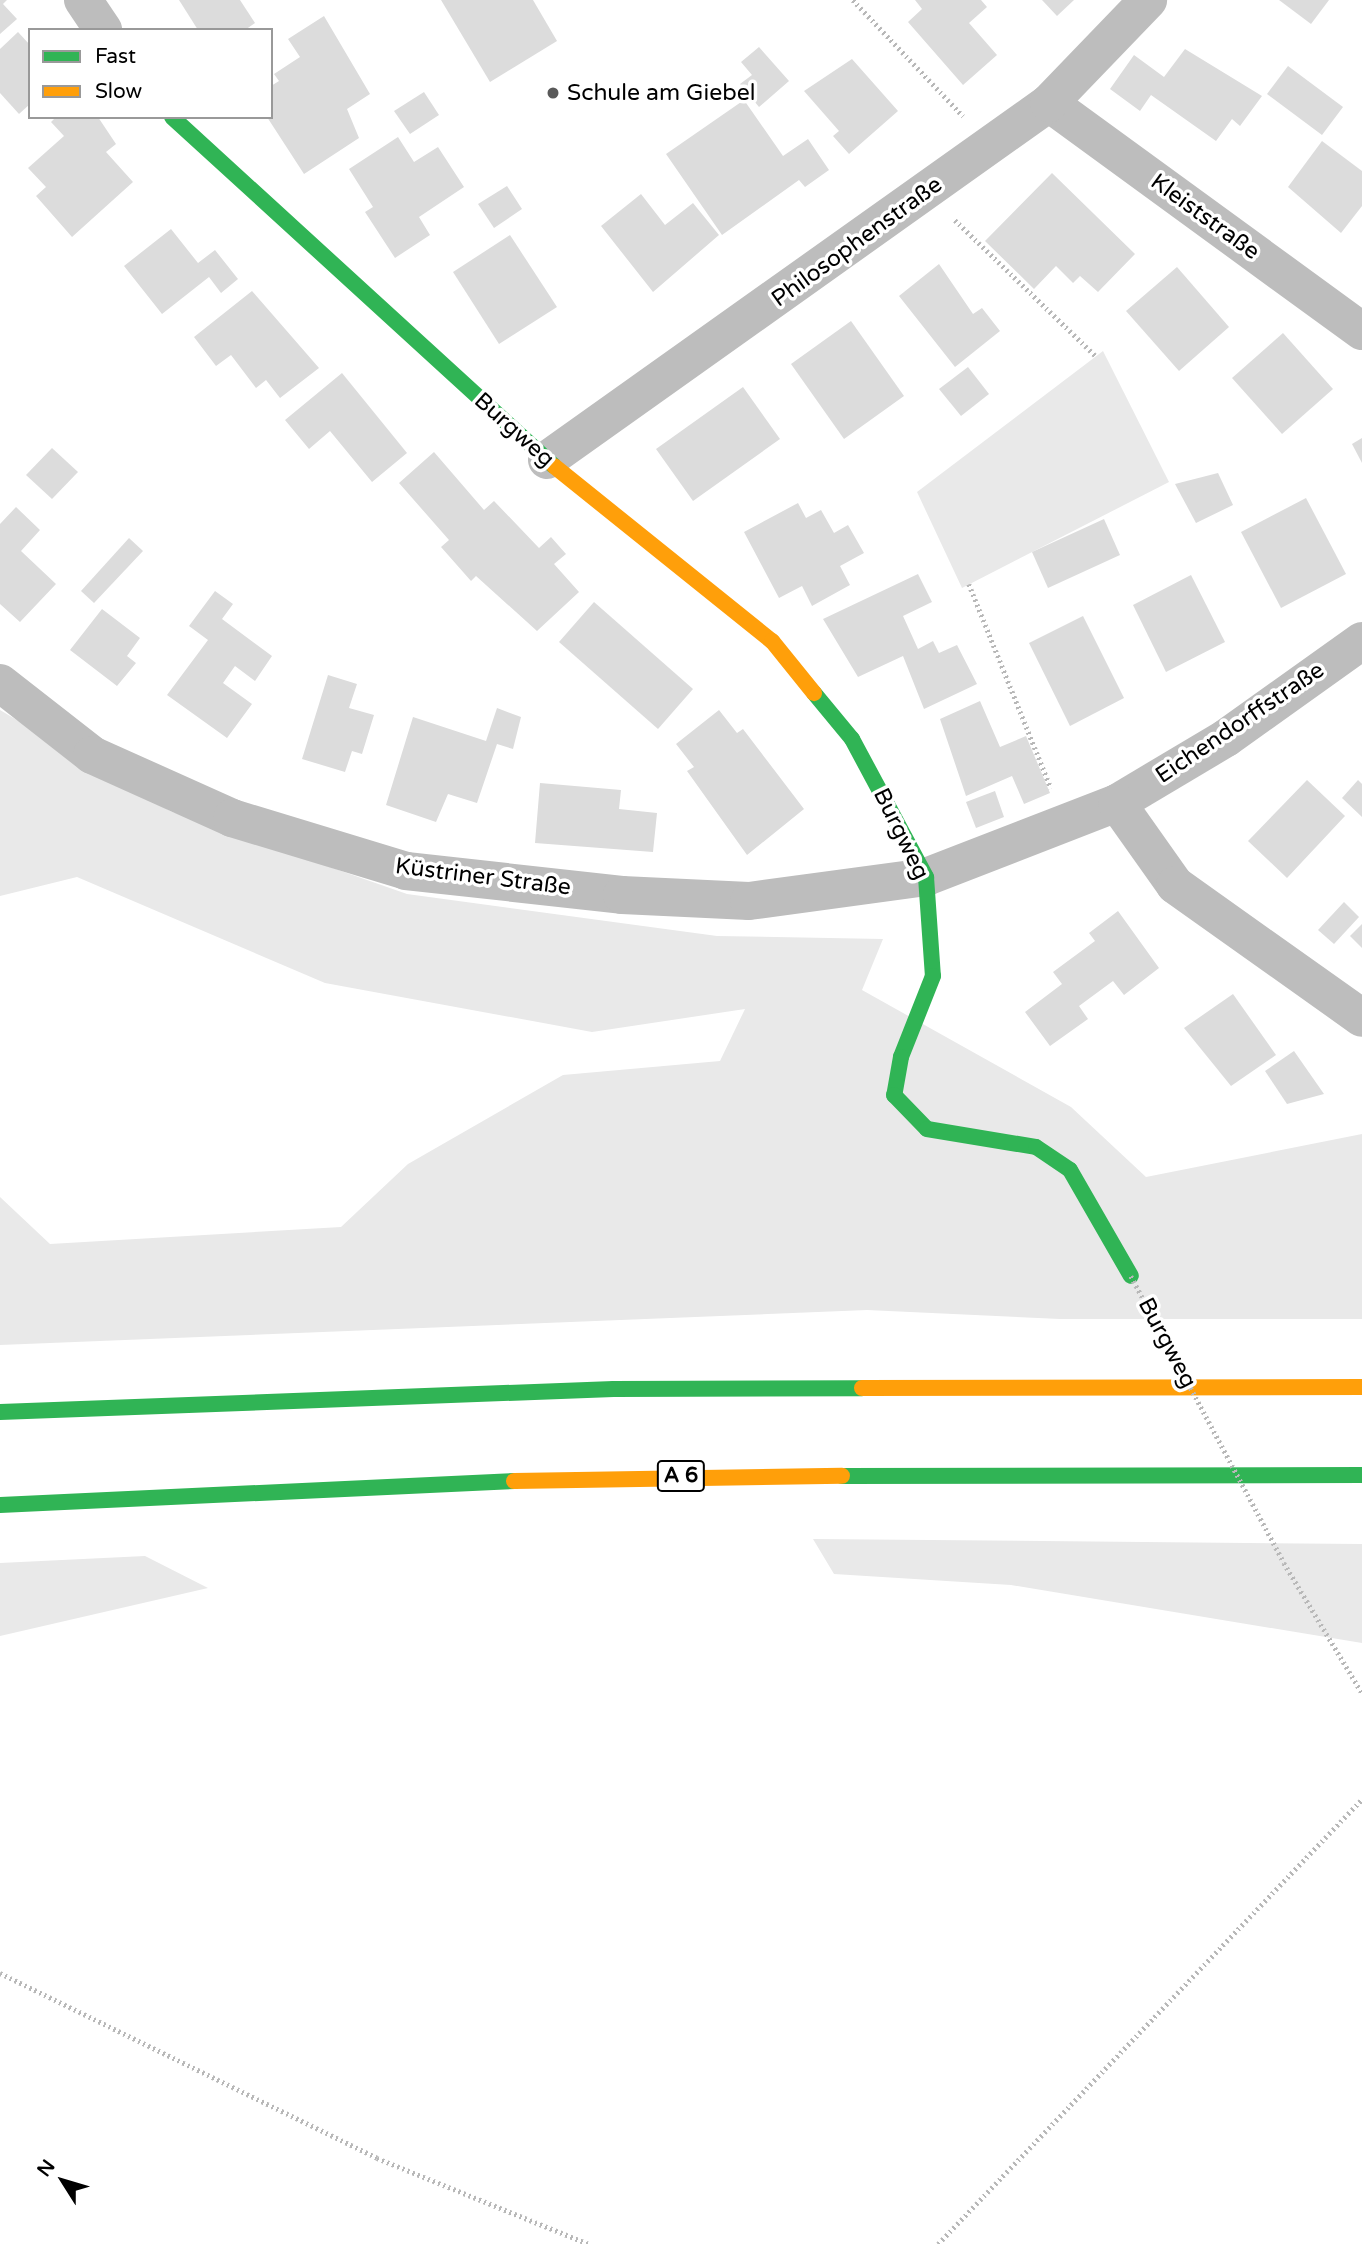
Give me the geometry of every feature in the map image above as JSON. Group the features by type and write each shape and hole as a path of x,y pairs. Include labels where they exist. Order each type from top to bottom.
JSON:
{"main road":[{"name":"Burgweg","path":"174,119 547,460 772,640 852,738 926,877 933,976 901,1057 894,1095 927,1129 1036,1147 1070,1170 1131,1276"},
{"path":"0,1412 614,1389 1362,1387"},
{"name":"A 6","path":"0,1505 611,1476 1362,1475"}],"street":[{"path":"83,0 102,28"},
{"name":"Philosophenstraße","path":"547,460 1049,103 1148,0"},
{"name":"Kleiststraße","path":"1049,103 1362,331"},
{"name":"Eichendorffstraße","path":"926,877 1117,803 1226,738 1362,640"},
{"name":"Küstriner Straße","path":"0,682 92,755 232,818 406,871 622,895 749,901 926,877"},
{"path":"1117,803 1175,885 1362,1018"}],"path":[{"path":"853,0 991,145"},
{"path":"926,192 1096,356"},
{"path":"969,584 1065,823"},
{"name":"Burgweg","path":"1131,1276 1284,1563 1362,1693"},
{"path":"938,2244 1362,1799"},
{"path":"0,1973 376,2158 589,2244"}],"shaded area":[{"path":"1103,351 1169,482 962,588 917,492"},
{"path":"0,710 170,811 407,894 717,936 883,939 862,990 1071,1107 1146,1177 1362,1134 1362,1319 1060,1319 867,1310 0,1345 0,1197 50,1244 341,1227 408,1164 563,1075 720,1061 745,1009 592,1032 325,983 77,877 0,896"},
{"path":"813,1539 1362,1544 1362,1643 1011,1585 834,1574"},
{"path":"145,1556 208,1588 0,1636 0,1563"}],"building":[{"path":"0,0 7,0 3,4 17,19 0,34"},
{"path":"179,0 240,0 255,23 248,28 197,28"},
{"path":"441,0 533,0 557,41 490,82"},
{"path":"915,0 981,0 987,7 969,23 997,55 963,85 908,22 922,9"},
{"path":"1042,0 1074,0 1057,16"},
{"path":"1279,0 1329,0 1311,24"},
{"path":"324,16 370,94 347,109 359,138 304,174 268,119 273,119 273,85 279,81 274,74 300,57 288,39"},
{"path":"18,32 28,43 28,106 19,114 0,93 0,49"},
{"path":"759,47 789,81 759,107 740,84 752,75 741,62"},
{"path":"1185,49 1262,96 1240,126 1232,119 1216,141 1151,95 1140,111 1110,89 1134,55 1164,77"},
{"path":"852,59 898,111 849,154 833,136 839,131 804,91"},
{"path":"1288,66 1343,107 1322,135 1267,94"},
{"path":"424,92 439,115 410,134 394,111"},
{"path":"744,100 783,156 808,139 829,170 805,187 799,180 722,235 666,154"},
{"path":"54,119 99,119 116,144 106,152 133,182 72,237 36,196 46,187 28,168 64,136 51,122"},
{"path":"398,137 414,162 438,147 464,187 419,217 430,235 395,258 365,212 373,207 349,169"},
{"path":"1322,141 1362,171 1362,206 1341,233 1288,187"},
{"path":"1052,173 1135,254 1098,292 1080,276 1073,283 1056,266 1034,289 985,241"},
{"path":"507,186 522,209 494,228 478,204"},
{"path":"641,194 665,225 693,203 719,235 653,292 601,226"},
{"path":"171,229 198,263 215,250 238,279 221,293 209,277 162,314 124,266"},
{"path":"510,235 557,307 499,344 453,272"},
{"path":"939,264 973,314 982,308 1000,331 955,367 899,296"},
{"path":"1177,267 1229,327 1179,371 1126,311"},
{"path":"252,291 319,368 280,398 266,380 256,388 231,355 216,366 194,337"},
{"path":"851,321 904,396 844,439 791,364"},
{"path":"1283,333 1333,389 1282,434 1232,378"},
{"path":"968,367 989,394 961,416 939,389"},
{"path":"342,373 407,453 372,482 330,431 309,449 285,420"},
{"path":"743,387 780,439 693,501 656,449"},
{"path":"1362,438 1362,463 1352,444"},
{"path":"52,448 78,472 52,499 26,475"},
{"path":"434,452 484,510 494,501 539,548 551,537 566,554 554,564 579,592 537,631 476,576 471,581 441,547 449,540 399,483"},
{"path":"1218,473 1233,505 1196,523 1175,484"},
{"path":"1306,498 1346,574 1281,608 1241,532"},
{"path":"798,503 806,518 821,510 834,533 848,525 864,553 840,566 850,585 812,606 802,586 779,598 744,532"},
{"path":"16,507 40,530 21,551 56,584 20,622 0,604 0,524"},
{"path":"1104,519 1120,555 1048,588 1032,552"},
{"path":"129,538 143,551 94,603 81,591"},
{"path":"918,574 932,602 903,616 918,649 933,641 939,653 957,645 977,684 924,709 903,656 858,677 823,619"},
{"path":"1191,575 1225,642 1166,672 1133,605"},
{"path":"215,591 233,604 222,619 272,656 255,681 235,666 223,683 252,704 227,738 167,695 208,640 189,626"},
{"path":"594,602 693,689 658,729 559,642"},
{"path":"102,609 140,638 127,656 136,663 117,686 70,650"},
{"path":"1083,616 1124,698 1070,726 1029,643"},
{"path":"328,675 357,684 349,708 374,715 362,754 352,751 345,772 302,759"},
{"path":"980,701 1000,747 1026,736 1050,793 1024,804 1012,776 966,796 940,719"},
{"path":"497,708 521,717 513,749 497,744 477,803 448,794 436,822 386,805 413,717 486,741"},
{"path":"719,710 737,733 743,729 804,809 747,855 687,771 694,767 676,744"},
{"path":"1307,780 1345,816 1287,878 1248,841"},
{"path":"1358,780 1362,784 1362,817 1342,798"},
{"path":"540,783 621,790 619,809 657,813 653,852 535,843"},
{"path":"995,791 1004,817 976,828 966,802"},
{"path":"1344,902 1359,917 1334,944 1318,930"},
{"path":"1118,911 1159,968 1124,995 1113,981 1079,1006 1088,1019 1050,1046 1025,1012 1062,984 1053,972 1095,941 1089,933"},
{"path":"1362,924 1362,948 1350,936"},
{"path":"1233,994 1276,1055 1231,1086 1184,1028"},
{"path":"1294,1051 1324,1094 1287,1104 1265,1071"}],"traffic: fast":[{"path":"174,119 554,466"},
{"path":"814,693 852,739 926,877 933,976 901,1057 894,1095 927,1129 1036,1147 1070,1170 1131,1276"},
{"path":"0,1412 614,1389 862,1388"},
{"path":"842,1476 1362,1475"},
{"path":"0,1505 514,1481"}],"traffic: slow":[{"path":"554,466 772,641 814,693"},
{"path":"862,1388 1362,1387"},
{"path":"514,1481 842,1476"}],"place":[{"name":"Schule am Giebel","path":"553,93"}]}
